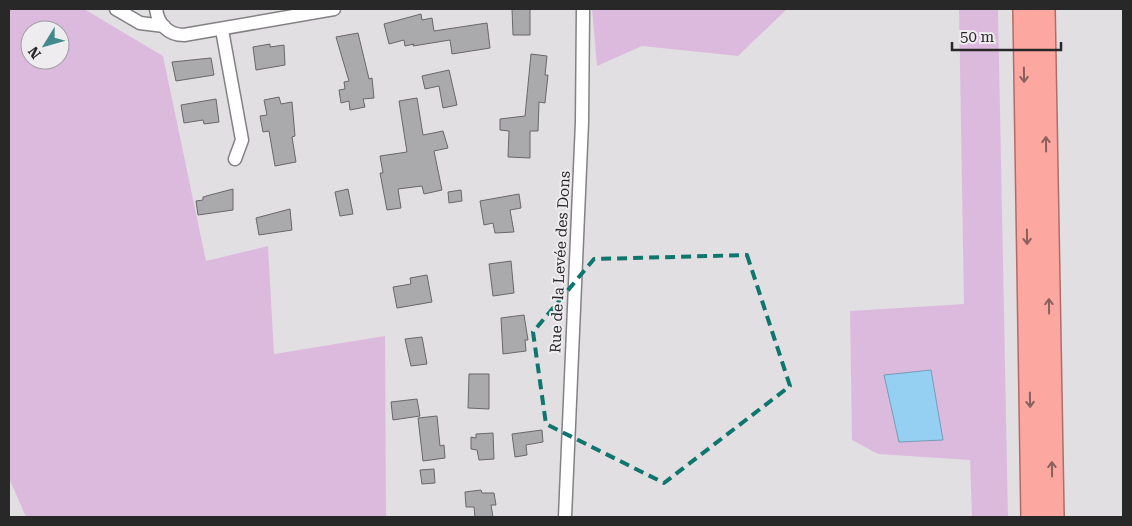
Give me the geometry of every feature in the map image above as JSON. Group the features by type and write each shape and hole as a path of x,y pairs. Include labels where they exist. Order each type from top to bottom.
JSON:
{"highway":[{"path":"1024,9 1032,517"},
{"path":"1044,9 1053,517"}],"street":[{"path":"116,9 140,23 164,26"},
{"path":"156,9 159,22 178,35 222,30 334,9"},
{"name":"Rue de la Levée des Dons","path":"564,517 582,122 583,9"},
{"path":"222,30 242,140 235,159"}],"highlighted area":[{"path":"747,255 790,386 664,483 546,424 533,332 594,259"}],"shaded area":[{"path":"9,9 84,9 163,56 206,261 268,246 274,354 385,336 386,517 26,517 9,478"},
{"path":"592,9 787,9 738,56 642,46 597,66"},
{"path":"959,9 998,9 1008,517 972,517 970,460 878,454 852,440 850,311 964,304"}],"water":[{"path":"931,370 943,440 899,442 884,375"}],"building":[{"path":"512,9 530,9 530,35 513,35"},
{"path":"421,14 422,20 432,18 434,31 487,23 490,48 452,54 450,40 413,46 414,44 405,46 404,40 389,44 384,24"},
{"path":"358,33 369,79 372,78 374,98 363,99 365,107 350,110 349,101 341,103 339,90 345,89 344,82 349,81 336,37"},
{"path":"270,44 270,47 284,45 285,65 256,70 253,47"},
{"path":"531,54 547,56 545,75 548,75 545,103 539,102 538,131 530,131 530,158 508,157 509,131 500,130 500,119 525,116"},
{"path":"211,58 214,75 176,81 172,62"},
{"path":"449,70 457,105 443,108 439,86 425,89 422,76"},
{"path":"279,97 281,104 292,102 295,136 292,137 296,162 275,166 269,131 263,132 260,116 267,115 264,100"},
{"path":"417,98 423,135 443,131 448,148 434,151 442,190 424,194 422,186 398,189 401,208 387,210 380,173 383,173 380,156 407,152 399,101"},
{"path":"216,99 219,122 204,124 203,120 184,123 181,105"},
{"path":"233,189 233,210 198,215 196,201 203,200 203,197"},
{"path":"348,189 353,214 340,216 335,192"},
{"path":"461,190 462,201 449,203 448,192"},
{"path":"519,194 521,208 510,210 514,232 495,233 493,223 484,225 480,201"},
{"path":"290,209 292,230 259,235 256,218"},
{"path":"511,261 514,293 493,296 489,264"},
{"path":"427,275 432,302 397,308 393,287 411,284 410,278"},
{"path":"524,315 528,340 525,340 526,351 503,354 501,318"},
{"path":"422,337 427,364 411,366 405,339"},
{"path":"469,374 489,374 489,409 468,408"},
{"path":"417,399 420,416 393,420 391,402"},
{"path":"437,416 440,446 444,445 445,458 423,461 418,418"},
{"path":"542,430 543,442 526,445 527,455 515,457 512,434"},
{"path":"493,433 494,459 479,460 477,450 471,449 471,437 476,438 476,434"},
{"path":"434,469 435,483 422,484 420,470"},
{"path":"481,490 482,493 494,493 496,505 491,505 493,517 475,517 474,507 466,507 465,492"}]}
